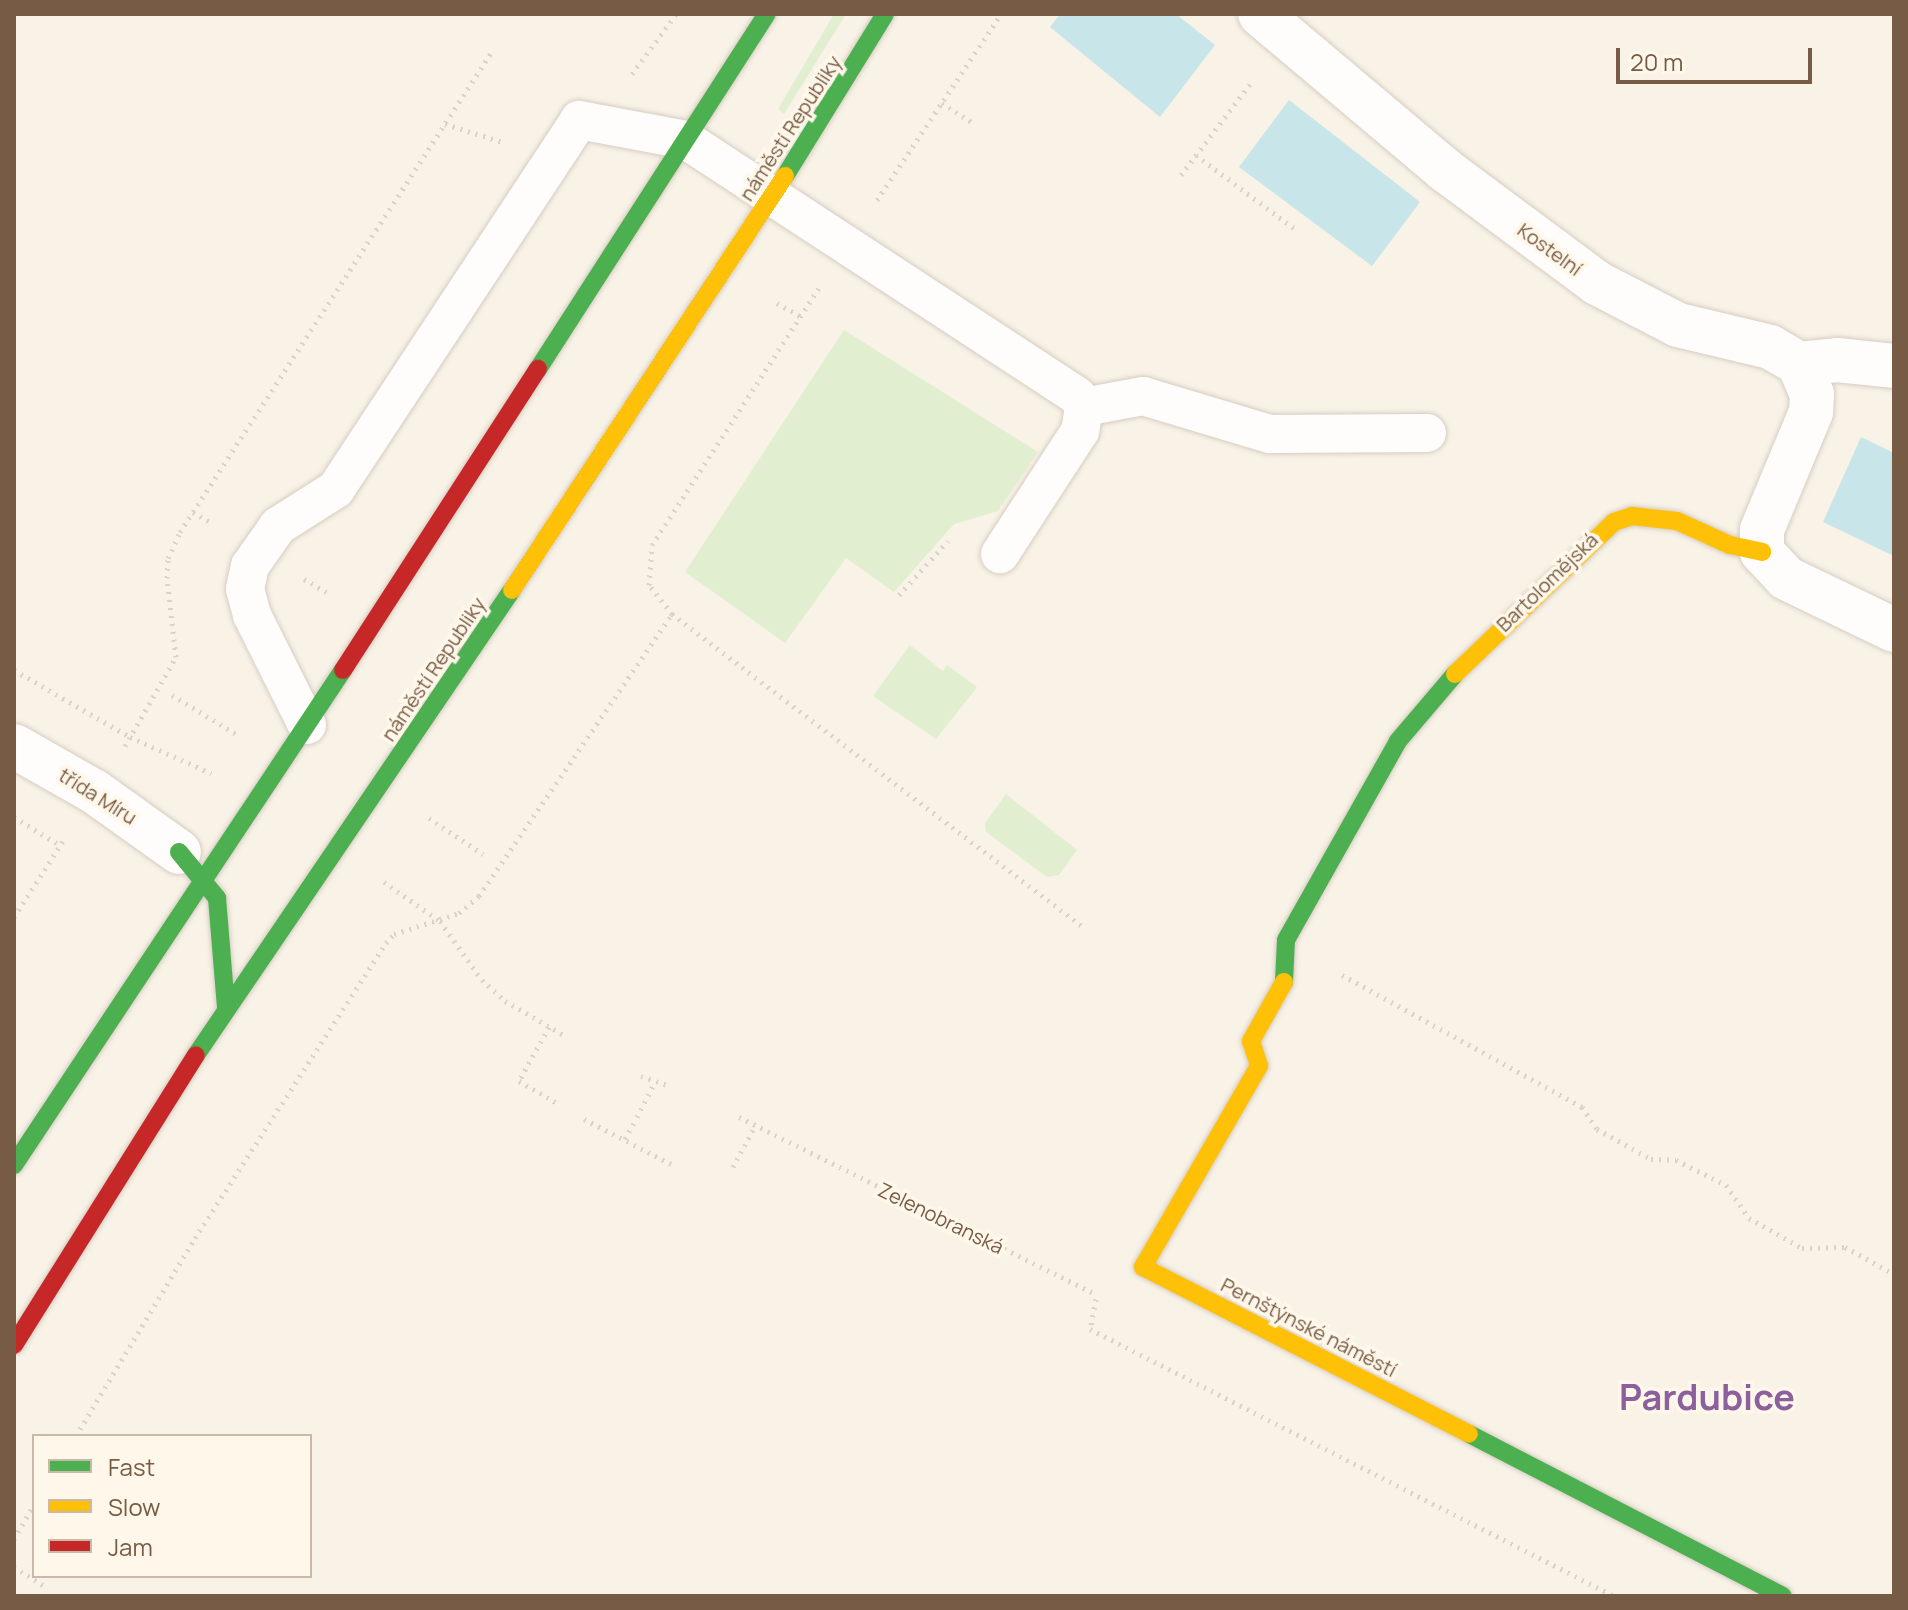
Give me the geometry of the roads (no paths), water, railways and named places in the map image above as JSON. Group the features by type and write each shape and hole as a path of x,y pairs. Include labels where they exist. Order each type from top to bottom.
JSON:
{"street":[{"path":"14,1165 191,865 307,725 767,14"},
{"name":"náměstí Republiky","path":"14,1345 226,1007 346,839 772,195 885,14"},
{"name":"Kostelní","path":"1260,14 1445,170 1597,283 1678,325 1770,347 1799,364"},
{"path":"1894,366 1837,360 1799,364 1812,394 1811,412 1762,530 1762,552 1786,578 1894,630"},
{"name":"Bartolomějská","path":"1286,940 1412,721 1597,533 1632,516 1651,516 1762,552"},
{"name":"třída Míru","path":"14,746 95,792 191,865"},
{"path":"191,865 222,917 226,1007"},
{"name":"Pernštýnské náměstí","path":"1286,940 1288,974 1251,1041 1259,1066 1143,1267 1783,1596"}],"lane":[{"path":"307,725 247,602 250,566 278,526 336,489 571,128 589,119 686,140 1067,387 1084,407 1080,431 1000,554"},
{"path":"1084,407 1143,396 1270,434 1427,433"}],"water":[{"path":"1060,14 1176,14 1215,45 1160,117 1050,27"},
{"path":"1289,100 1420,202 1372,266 1239,167"},
{"path":"1861,437 1894,453 1894,556 1823,522"}],"district":[{"name":"Pardubice","path":"1707,1397"}]}
